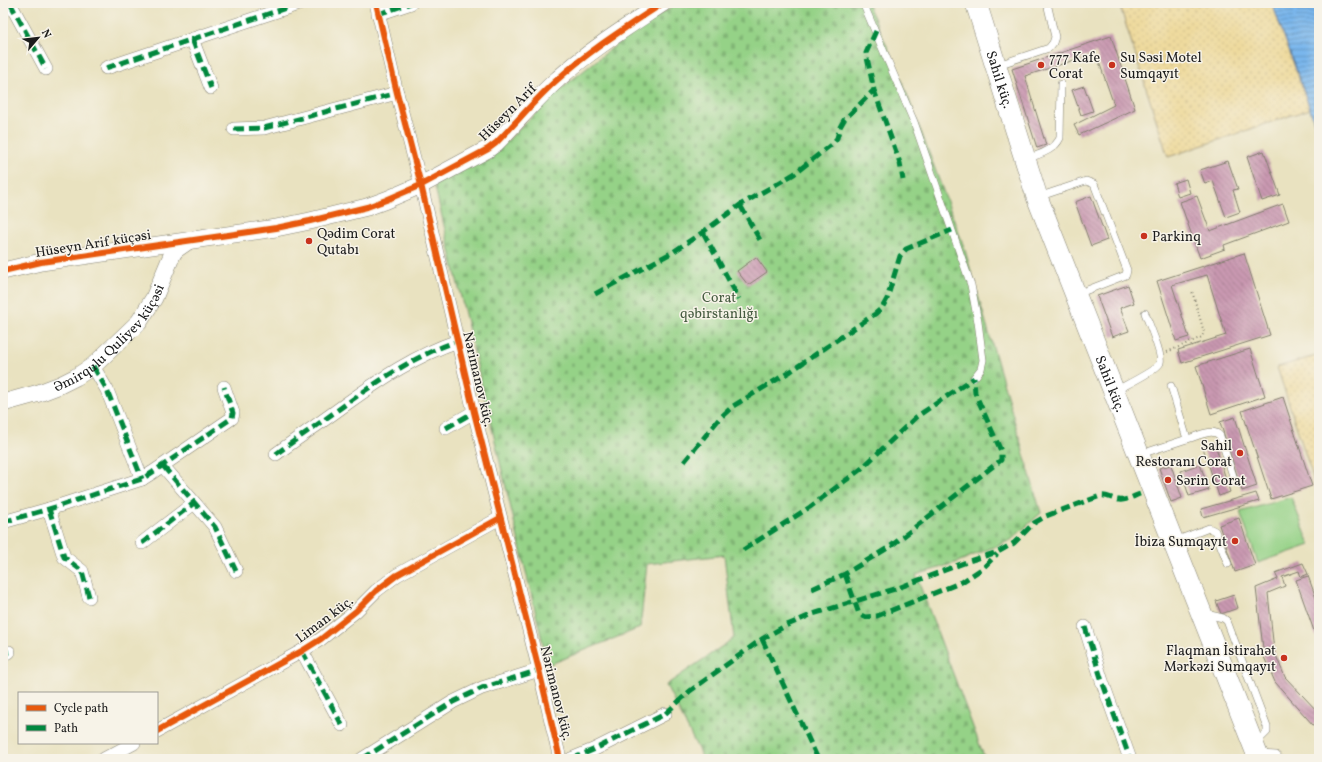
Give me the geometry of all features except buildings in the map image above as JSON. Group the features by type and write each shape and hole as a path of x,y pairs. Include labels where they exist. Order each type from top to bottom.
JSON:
{"main road":[{"name":"Sahil küç.","path":"962,3 1024,202 1254,754"},
{"name":"Sahil küç.","path":"976,3 1037,197 1074,295 1202,613 1254,754"}],"street":[{"path":"10,3 46,69"},
{"path":"106,68 301,3"},
{"path":"377,8 411,3"},
{"name":"Hüseyn Arif","path":"188,241 276,228 310,221 367,207 421,185 479,155 496,143 564,74 621,31 663,3"},
{"name":"Nərimanov küç.","path":"377,8 421,185 500,518 540,670 560,759"},
{"path":"192,39 211,88"},
{"path":"234,129 264,128 397,93"},
{"name":"Hüseyn Arif küçəsi","path":"3,271 42,262 188,241"},
{"name":"Əmirqulu Quliyev küçəsi","path":"3,404 60,385 93,366 139,322 154,298 175,250 188,241"},
{"path":"150,246 162,250 166,255 168,265"},
{"path":"276,454 386,376 419,357 458,341"},
{"path":"93,366 107,390 142,479"},
{"path":"3,522 142,479 232,418 233,413 224,387"},
{"path":"446,428 474,412"},
{"path":"163,466 215,527 236,571"},
{"path":"142,543 194,503"},
{"path":"49,509 64,557 82,571 89,597"},
{"name":"Liman küç.","path":"158,730 302,651 321,639 356,612 387,581 500,518"},
{"path":"1086,627 1102,681 1130,759"},
{"path":"302,651 342,725"},
{"path":"362,759 453,702 482,688 540,670"},
{"path":"571,759 593,750 664,714"},
{"path":"104,759 132,744"}],"lane":[{"path":"863,3 914,122 971,286 983,360 981,369 974,378"},
{"path":"996,66 1048,48 1053,43 1055,37 1046,3"},
{"path":"1025,160 1057,145 1060,138 1061,84"},
{"path":"1037,197 1086,181 1094,184 1127,270 1126,275 1074,295"},
{"path":"1114,392 1155,369 1160,363 1160,355 1145,313"},
{"path":"1171,386 1187,439"},
{"path":"1139,455 1187,439 1213,432 1218,433 1235,482"},
{"path":"1173,541 1209,528 1212,529 1215,531 1228,564"},
{"path":"1254,754 1276,755 1280,759"}],"path":[{"path":"1160,355 1202,337 1204,332 1192,291"},
{"path":"1315,759 1319,758"}],"sand":[{"path":"1119,3 1272,3 1310,109 1168,157"},
{"path":"1319,355 1319,496 1277,367"}],"green space":[{"name":"Corat qəbirstanlığı","path":"675,3 867,3 898,70 964,247 1041,513 1011,540 955,563 916,575 985,759 703,759 666,685 734,638 724,555 647,564 640,628 548,665 434,183 496,152 558,91 630,34 670,8"},
{"path":"1291,497 1310,545 1258,563 1240,512"}],"water":[{"path":"1272,3 1319,3 1319,139 1310,109"}],"marked path":[{"path":"10,3 46,69"},
{"path":"106,68 301,3"},
{"path":"378,14 411,3"},
{"path":"876,31 866,53 874,90 900,163 903,180"},
{"path":"192,39 211,88"},
{"path":"595,294 673,252 740,205 794,174 832,144 837,138 844,120 874,90"},
{"path":"234,129 264,128 397,93"},
{"path":"740,205 760,240"},
{"path":"684,462 719,419 733,406 791,371 882,308 887,299 900,256 906,249 952,230"},
{"path":"703,232 739,299"},
{"path":"276,454 399,368 428,353 458,341"},
{"path":"93,366 107,390 142,479"},
{"path":"743,550 810,507 861,469 916,417 974,378"},
{"path":"812,589 845,574 891,546 1001,460 1001,451 975,393 974,378"},
{"path":"3,522 142,479 232,418 233,413 224,387"},
{"path":"446,428 474,412"},
{"path":"163,466 215,527 236,571"},
{"path":"571,759 593,750 665,714 690,691 762,639 785,626 813,614 898,588 969,561 998,552 1014,543 1034,523 1046,516 1100,496 1122,500 1140,494"},
{"path":"142,543 194,503"},
{"path":"49,509 64,557 82,571 89,597"},
{"path":"845,574 859,614 865,617 877,616 962,582 983,568 997,554"},
{"path":"1085,627 1102,681 1130,759"},
{"path":"762,639 818,759"},
{"path":"302,651 342,725"},
{"path":"3,653 9,652"},
{"path":"362,759 453,702 482,688 539,670"}],"cycle path":[{"path":"376,3 397,93 421,185 474,412 560,759"},
{"path":"3,271 41,262 276,228 367,207 386,200 421,185 488,149 496,143 542,94 570,68 609,39 663,3"},
{"path":"158,730 302,651 321,639 356,611 376,591 397,575 500,518"}],"place":[{"name":"777 Kafe Corat","path":"1041,65"},
{"name":"Su Səsi Motel Sumqayıt","path":"1112,65"},
{"name":"Parkinq","path":"1144,236"},
{"name":"Qədim Corat Qutabı","path":"309,241"},
{"name":"Sahil Restoranı Corat","path":"1240,453"},
{"name":"Sərin Corat","path":"1168,480"},
{"name":"İbiza Sumqayıt","path":"1235,541"},
{"name":"Flaqman İstirahət Mərkəzi Sumqayıt","path":"1284,658"}]}
